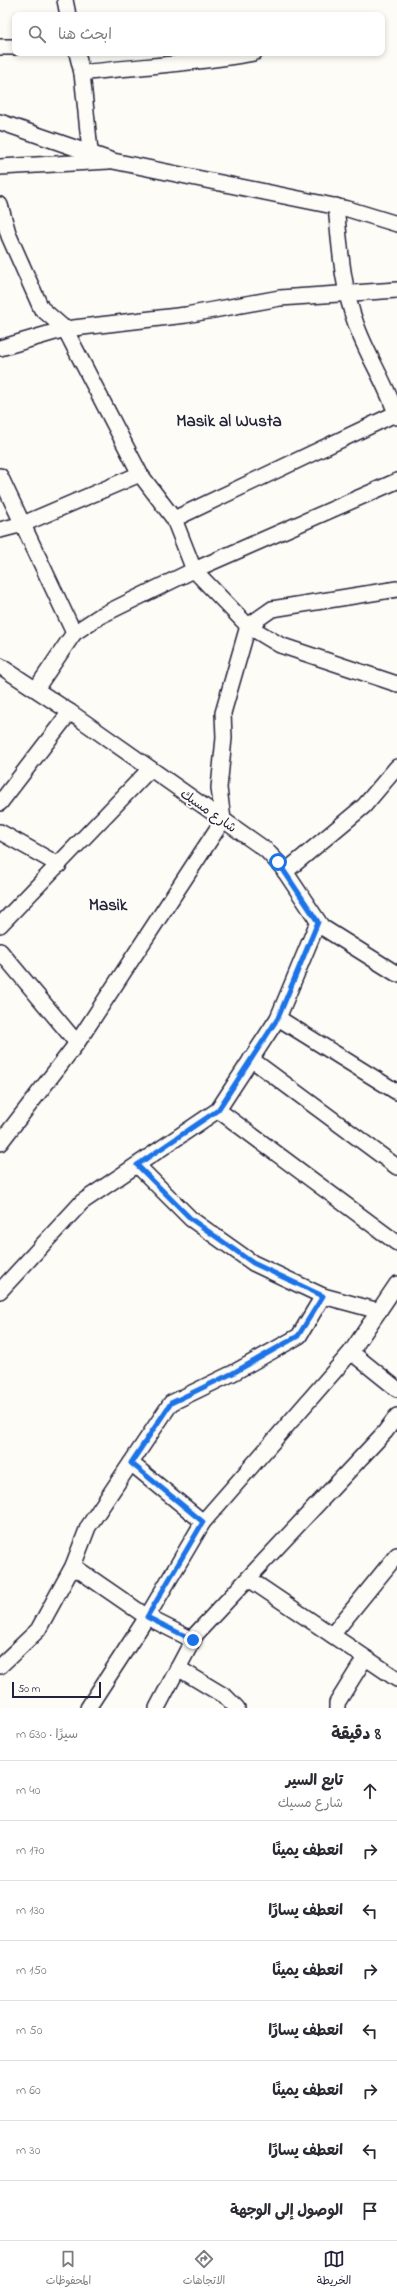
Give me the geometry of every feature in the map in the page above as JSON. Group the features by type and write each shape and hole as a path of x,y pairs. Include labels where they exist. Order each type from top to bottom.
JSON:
{"street":[{"path":"65,0 67,12"},
{"path":"0,47 12,47"},
{"path":"78,56 82,73 90,151"},
{"path":"82,73 124,68 215,61 239,56"},
{"path":"0,122 90,151 113,161 336,206 397,224"},
{"path":"0,167 113,161"},
{"path":"0,205 9,236 41,308 65,329 140,474 174,519 194,570 248,626 280,645 397,684"},
{"path":"174,519 397,414 391,398 356,326 346,294 336,206"},
{"path":"0,348 65,329 186,315 280,298 397,290"},
{"path":"0,530 23,524 140,474"},
{"path":"0,476 74,633"},
{"path":"36,690 74,633 100,616 194,570 397,481"},
{"path":"0,1143 77,1043 223,820 219,788 224,738 223,713 248,626 272,609 397,589"},
{"name":"شارع مسيك","path":"0,666 70,712 266,850 285,872 318,922 328,932 397,974"},
{"path":"0,803 70,712"},
{"path":"285,872 364,806 397,767"},
{"path":"0,925 150,769"},
{"path":"0,832 59,865"},
{"path":"0,1291 82,1202 218,1110 278,1018 318,922"},
{"path":"0,951 77,1043"},
{"path":"278,1018 397,1092"},
{"path":"251,1059 397,1167"},
{"path":"218,1110 397,1243"},
{"path":"137,1165 191,1219 247,1259 323,1296 379,1312"},
{"path":"88,1708 147,1617 203,1522 351,1352 397,1284"},
{"path":"0,1666 38,1630 73,1566 88,1526 171,1403 233,1373 298,1336 323,1296"},
{"path":"351,1352 397,1389"},
{"path":"158,1708 196,1634 385,1432 397,1416"},
{"path":"131,1463 203,1522"},
{"path":"332,1635 397,1555"},
{"path":"73,1566 147,1617 193,1640"},
{"path":"249,1579 397,1679"},
{"path":"337,1708 337,1703 365,1658"},
{"path":"178,1668 226,1697 237,1708"}],"district":[{"name":"Masik al Wusta","path":"229,420"},
{"name":"Masik","path":"108,904"}],"route":[{"path":"193,1640 147,1617 203,1522 131,1463 171,1403 233,1373 298,1336 323,1296 253,1263 191,1219 137,1165 218,1110 278,1018 318,922 278,862"}]}
